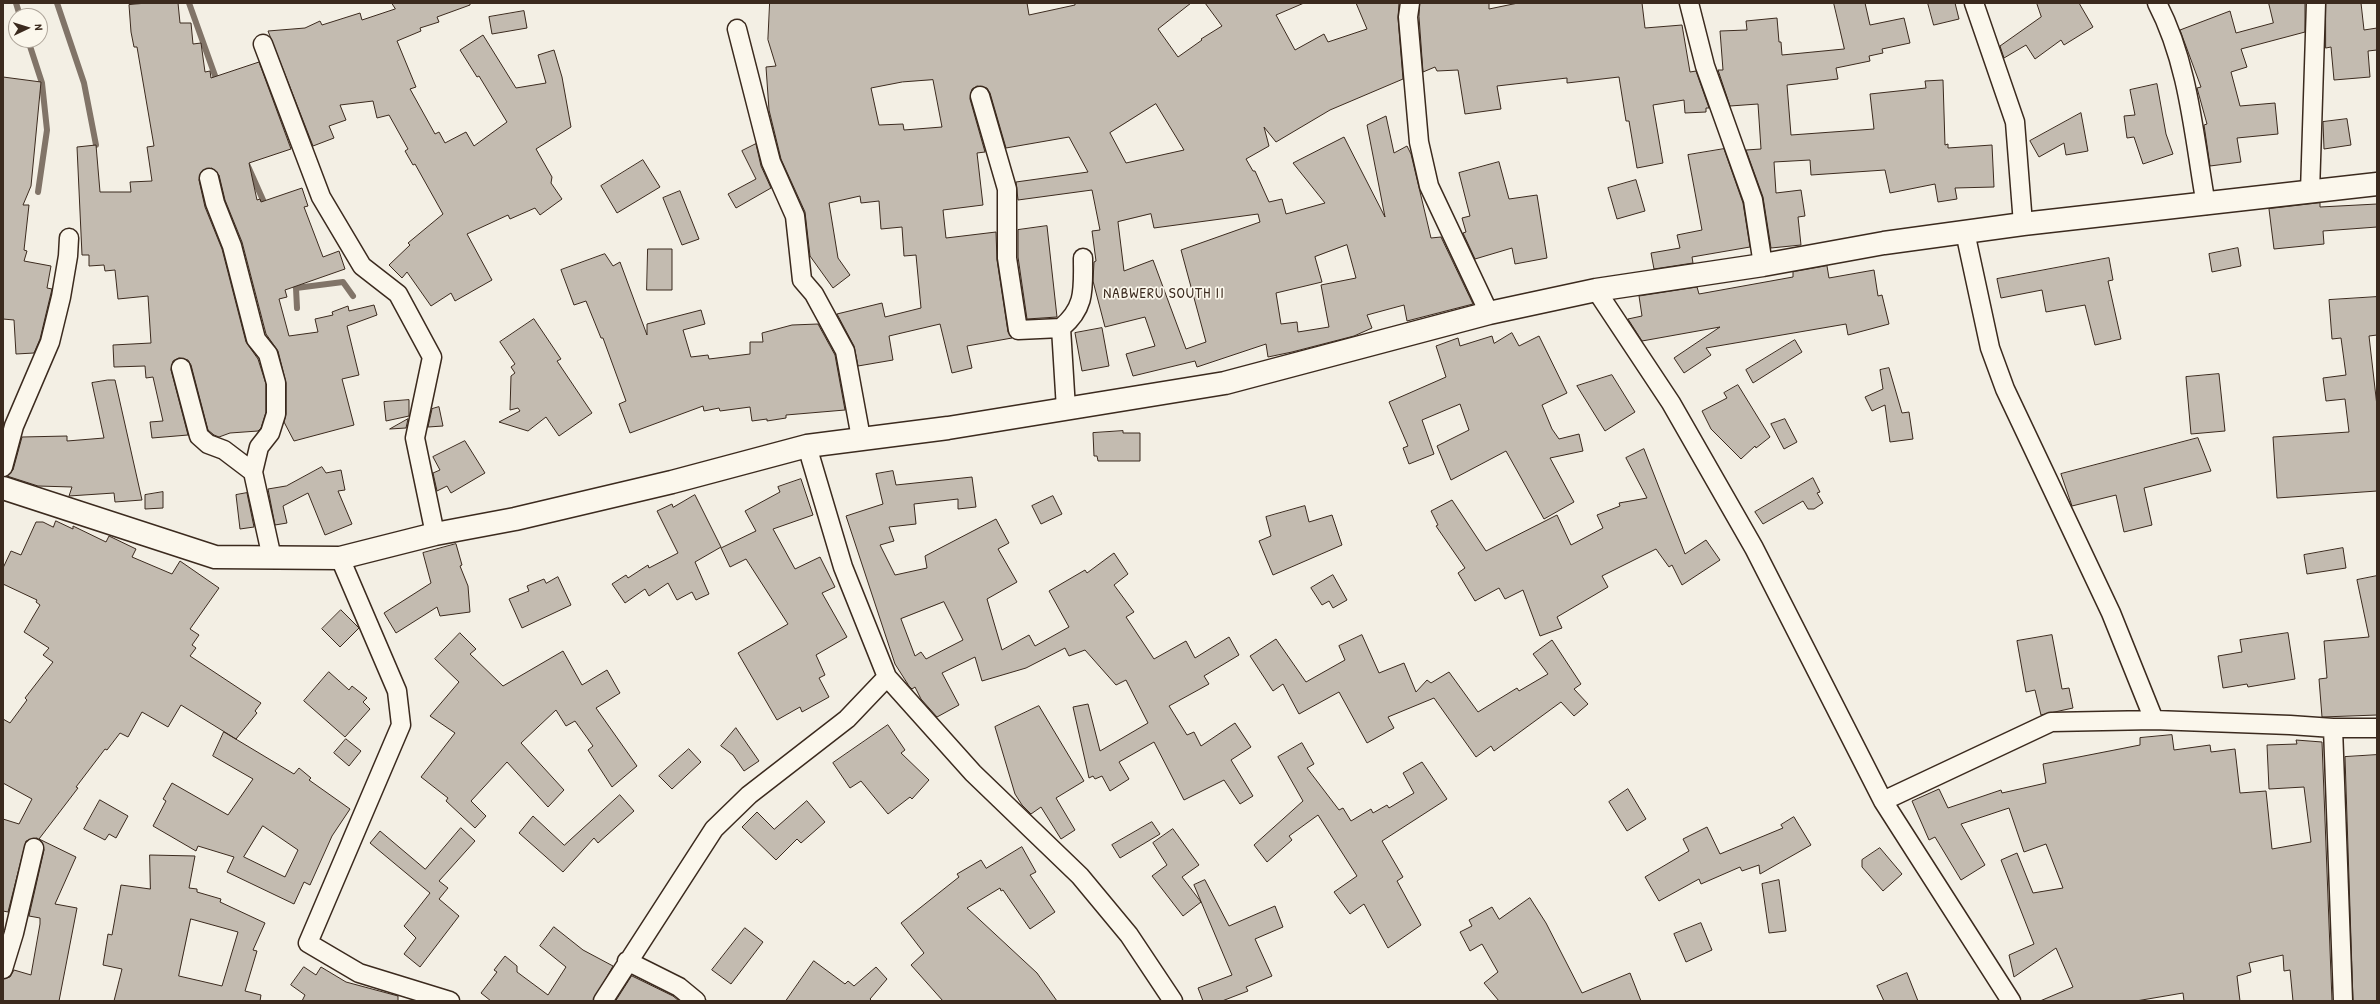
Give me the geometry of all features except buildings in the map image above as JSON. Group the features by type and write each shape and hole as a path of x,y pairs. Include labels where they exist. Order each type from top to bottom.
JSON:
{"street":[{"path":"1410,3 1408,17 1419,142 1430,186 1489,313"},
{"path":"1689,3 1705,66 1753,200 1763,265"},
{"path":"1974,3 2015,122 2023,224"},
{"path":"2157,3 2170,28 2183,76 2206,205"},
{"path":"2310,192 2316,3"},
{"path":"737,29 771,162 795,216 802,280 814,294 845,351 861,438"},
{"path":"263,44 321,197 362,266 398,294 432,357 415,438 435,534"},
{"path":"980,96 1007,189 1007,258 1018,330 1061,328 1074,317 1083,292 1083,258"},
{"path":"209,178 215,203 232,246 256,340 268,354 276,383 276,414 270,433 259,447 253,472 272,558"},
{"path":"3,488 215,556 340,558 435,534 522,517 807,446 948,428 1225,383 1489,313 1596,290 1763,265 1884,243 2023,224 2206,205 2377,184"},
{"path":"1965,232 1990,348 2005,389 2111,613 2154,720"},
{"path":"3,467 14,426 50,342 61,297 68,256 69,238"},
{"path":"1596,290 1671,403 1754,548 1883,801 2011,1001"},
{"path":"1061,328 1066,409"},
{"path":"181,368 199,436 208,444 224,450 253,472"},
{"path":"807,446 844,566 887,677 973,773 1080,876 1129,935 1173,1001"},
{"path":"340,558 397,691 401,726 308,943 359,973 450,1001"},
{"path":"603,1001 627,961 714,829 749,795 847,719 887,677"},
{"path":"1883,801 2051,722 2154,720 2333,728 2377,728"},
{"path":"2333,728 2343,1001"},
{"path":"3,969 14,933 34,848"},
{"path":"627,961 679,987 696,1001"}],"waterway":[{"path":"16,3 18,8"},
{"path":"57,3 84,83 96,145"},
{"path":"189,3 218,84"},
{"path":"31,48 42,83 47,130 38,192"},
{"path":"247,164 267,209"},
{"path":"292,279 296,288 297,308"},
{"path":"296,288 343,282 353,296"}],"district":[{"name":"NABWERU SOUTH II","path":"1164,294"}]}
